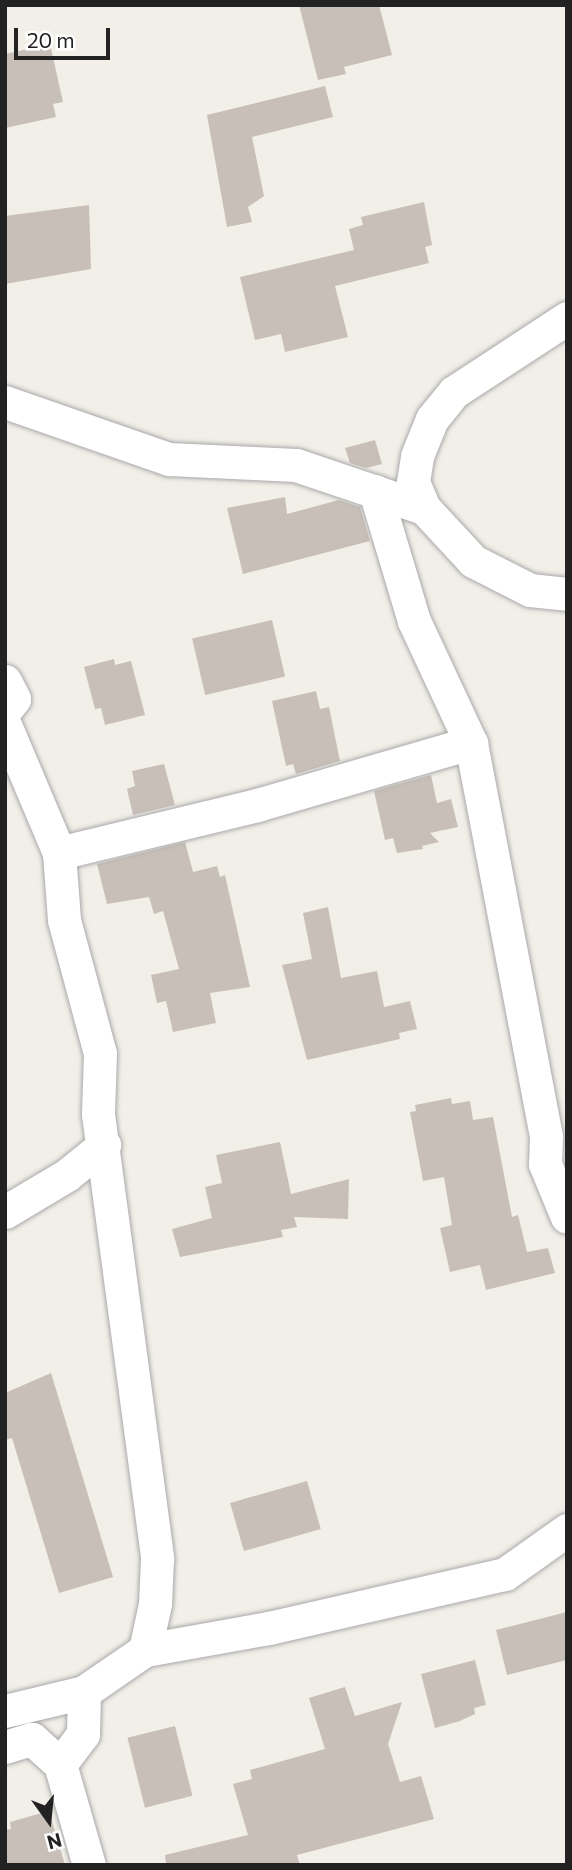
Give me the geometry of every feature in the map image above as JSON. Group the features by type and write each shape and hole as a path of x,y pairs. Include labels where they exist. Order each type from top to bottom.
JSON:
{"street":[{"path":"567,318 453,392 432,419 417,456 413,482 424,508 473,561 530,590 567,594"},
{"path":"5,402 169,459 296,465 424,508"},
{"path":"375,491 414,621 471,743 546,1137 545,1164 567,1217"},
{"path":"5,681 14,699 5,710"},
{"path":"5,725 59,853 64,919 100,1053 98,1114 157,1559 155,1604 145,1650"},
{"path":"59,853 230,812 471,743"},
{"path":"5,1212 67,1175 104,1145"},
{"path":"5,1711 84,1692 145,1650 283,1626 505,1574 567,1530"},
{"path":"60,1764 83,1734 84,1692"},
{"path":"5,1746 32,1739 60,1764 89,1865"}],"building":[{"path":"299,5 379,5 392,55 344,67 346,74 318,80"},
{"path":"50,44 63,102 53,104 56,117 5,128 5,54"},
{"path":"325,86 333,117 252,137 264,196 248,207 252,222 227,227 207,115"},
{"path":"424,202 432,245 425,247 429,263 335,286 348,337 285,352 281,334 255,340 240,277 354,250 349,229 363,225 361,217"},
{"path":"89,205 91,269 5,284 5,216"},
{"path":"375,440 382,464 366,468 350,463 345,448"},
{"path":"285,497 287,514 339,500 360,507 370,541 243,574 227,508"},
{"path":"272,620 285,677 205,695 192,638"},
{"path":"114,659 115,665 131,661 145,715 105,725 101,708 95,709 84,667"},
{"path":"316,691 320,709 329,707 340,761 296,774 293,764 286,766 272,701"},
{"path":"164,764 175,805 133,815 127,789 135,786 132,771"},
{"path":"431,775 437,803 451,799 458,827 430,833 439,842 422,846 423,849 397,853 393,838 385,840 374,791"},
{"path":"185,842 193,872 217,866 220,877 225,875 250,987 210,993 216,1023 173,1032 166,1001 157,1003 151,975 179,969 163,911 154,914 149,897 107,904 97,864"},
{"path":"328,907 341,978 377,971 384,1007 410,1001 417,1029 399,1033 400,1039 307,1060 282,965 312,959 303,913"},
{"path":"451,1098 452,1104 470,1101 473,1120 493,1117 512,1217 518,1215 527,1252 548,1248 555,1273 486,1290 480,1265 450,1272 440,1228 452,1225 444,1177 423,1181 410,1112 416,1111 415,1105"},
{"path":"280,1142 291,1194 349,1179 348,1219 294,1217 297,1227 281,1230 283,1237 180,1257 172,1229 212,1218 205,1187 222,1183 216,1155"},
{"path":"51,1373 113,1577 59,1593 12,1438 5,1440 5,1393"},
{"path":"307,1481 321,1529 244,1551 230,1503"},
{"path":"567,1612 567,1660 507,1675 496,1630"},
{"path":"475,1660 486,1705 474,1708 475,1714 460,1721 435,1728 421,1674"},
{"path":"345,1687 355,1716 402,1702 388,1744 400,1782 421,1776 434,1819 297,1855 300,1865 166,1864 165,1855 248,1835 233,1784 252,1779 250,1770 325,1749 309,1698"},
{"path":"175,1726 192,1796 145,1808 127,1738"},
{"path":"49,1811 65,1865 5,1865 5,1830 11,1829 10,1822"}]}
